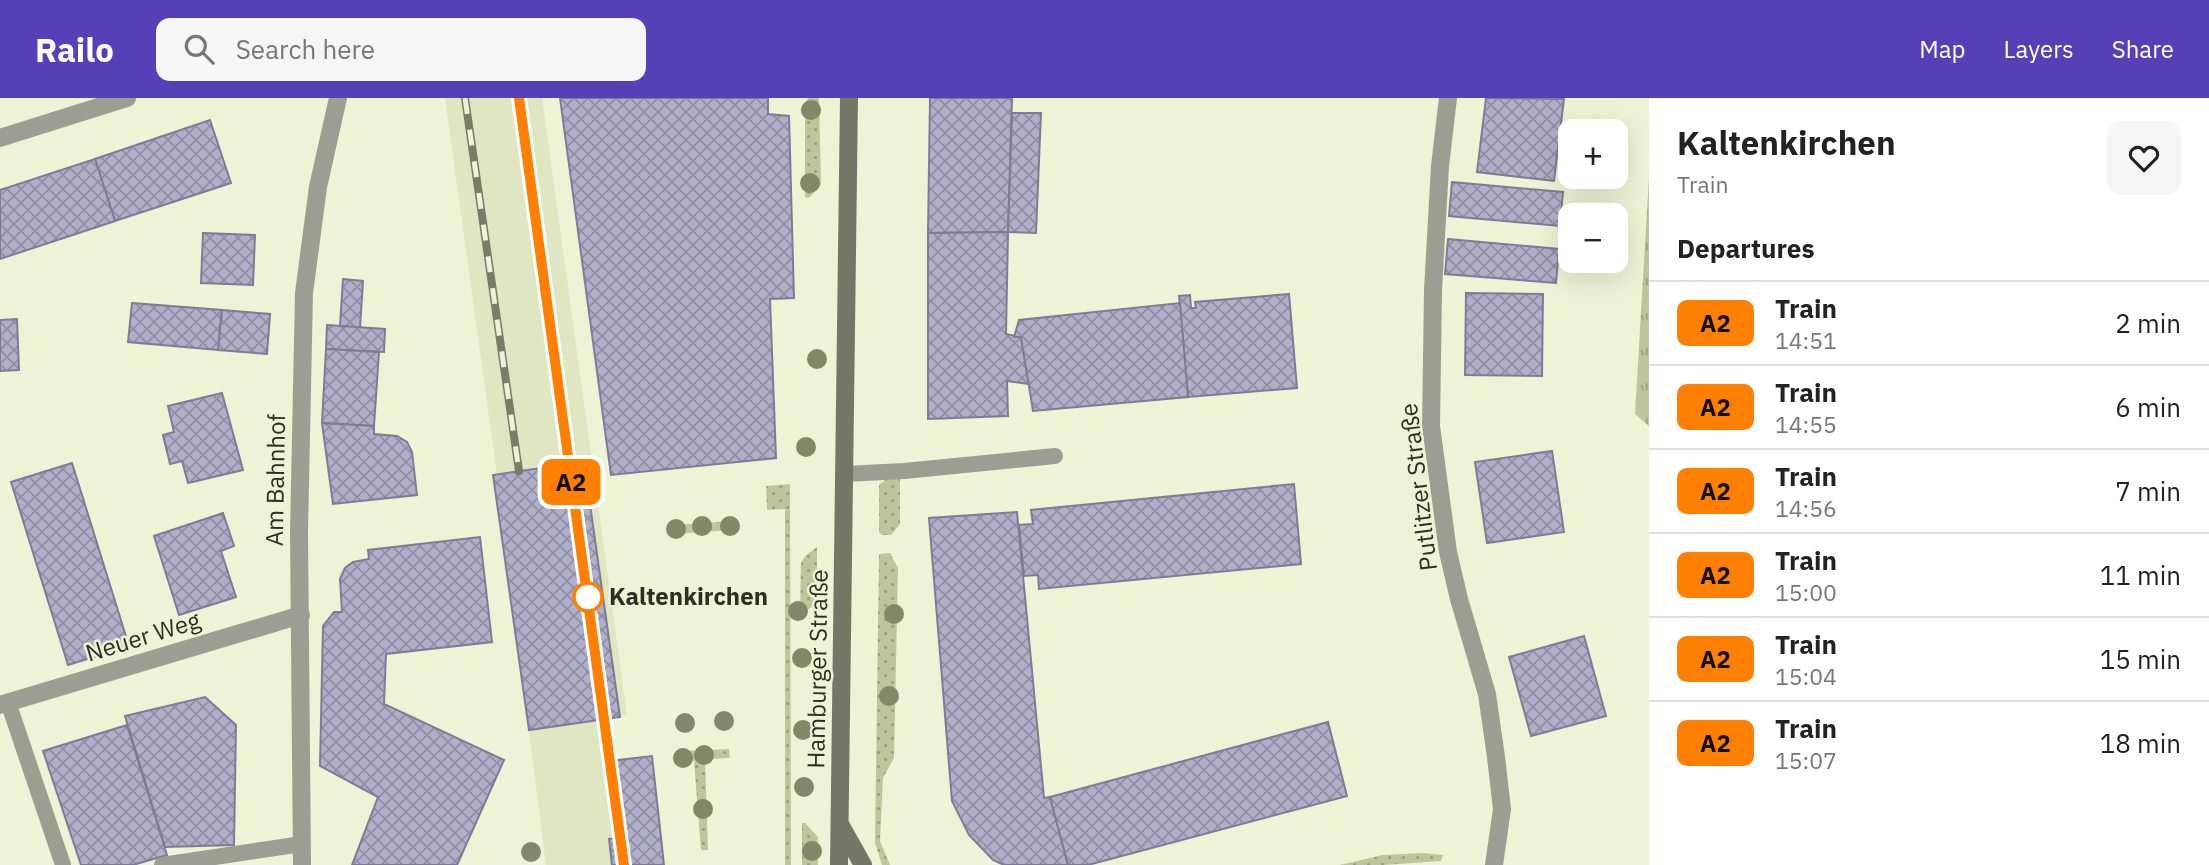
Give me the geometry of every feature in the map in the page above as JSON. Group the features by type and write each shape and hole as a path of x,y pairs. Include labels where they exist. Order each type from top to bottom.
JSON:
{"main road":[{"name":"Hamburger Straße","path":"839,865 849,98"},
{"path":"840,823 863,865"}],"street":[{"path":"0,138 127,98"},
{"name":"Am Bahnhof","path":"302,865 299,532 304,293 318,187 338,98"},
{"name":"Putlitzer Straße","path":"1448,98 1440,166 1434,276 1431,426 1448,552 1487,694 1495,744 1502,810 1494,865"},
{"name":"Neuer Weg","path":"4,704 301,615"}],"lane":[{"path":"845,474 1055,456"},
{"path":"4,704 63,865"},
{"path":"162,865 302,844"}],"shaded area":[{"path":"445,98 542,98 627,715 532,728"},
{"path":"610,719 634,865 546,865 529,730"}],"green space":[{"path":"808,98 819,98 821,185 809,198 805,197 805,106"},
{"path":"1649,177 1649,426 1635,414"},
{"path":"888,478 900,478 900,524 891,535 882,535 879,532 879,485"},
{"path":"790,484 791,865 785,865 785,509 767,510 766,486"},
{"path":"732,521 733,530 674,534 674,525"},
{"path":"817,547 817,602 804,613 800,613 801,563 805,556"},
{"path":"890,553 898,568 894,758 883,778 880,841 890,865 882,865 875,843 879,554"},
{"path":"729,749 730,758 705,759 708,850 701,850 694,761 680,761 678,751"},
{"path":"802,823 818,837 818,865 802,865"},
{"path":"1383,855 1443,855 1441,861 1340,865"}],"building":[{"path":"560,98 768,98 768,114 789,116 794,298 770,299 776,458 611,475"},
{"path":"930,98 1012,98 1008,232 928,233"},
{"path":"1486,98 1564,99 1562,119 1558,119 1554,181 1477,172"},
{"path":"1012,113 1041,113 1036,233 1008,232"},
{"path":"210,120 231,183 115,221 95,159"},
{"path":"95,159 115,221 0,259 0,190"},
{"path":"1452,182 1563,192 1562,203 1558,203 1558,226 1449,216"},
{"path":"1008,232 1006,334 1021,337 1029,384 1007,381 1008,416 928,419 928,233"},
{"path":"203,233 255,235 253,285 201,283"},
{"path":"1448,239 1558,249 1556,283 1445,274"},
{"path":"343,279 363,281 360,328 340,326"},
{"path":"1466,293 1543,294 1542,376 1465,375"},
{"path":"1289,294 1297,388 1188,397 1179,296 1190,295 1191,308 1196,308 1195,302"},
{"path":"132,303 222,310 218,350 128,342"},
{"path":"1180,303 1188,397 1033,411 1021,337 1014,337 1019,320"},
{"path":"222,310 270,314 267,354 218,350"},
{"path":"17,319 19,370 0,371 0,320"},
{"path":"327,325 385,329 384,352 326,349"},
{"path":"326,349 379,352 374,426 322,423"},
{"path":"222,393 243,470 188,483 182,461 170,464 163,435 174,432 168,406"},
{"path":"322,423 374,426 374,434 397,436 407,442 412,452 417,495 333,504"},
{"path":"1552,451 1564,532 1487,543 1475,462"},
{"path":"584,462 620,717 529,730 493,475"},
{"path":"72,463 129,646 68,665 11,482"},
{"path":"1294,484 1301,564 1039,589 1038,575 1024,576 1019,525 1033,524 1031,510"},
{"path":"1017,512 1044,798 1050,797 1068,865 1004,865 993,860 969,835 952,801 929,518"},
{"path":"223,513 234,546 221,551 236,597 179,615 154,536"},
{"path":"480,537 492,642 386,654 384,704 504,760 457,865 352,865 378,797 320,766 323,626 334,612 342,612 340,579 345,568 353,562 369,559 368,550"},
{"path":"1584,636 1606,716 1531,736 1509,657"},
{"path":"205,697 236,725 234,845 165,847 125,716"},
{"path":"1328,722 1347,796 1088,865 1068,865 1050,797"},
{"path":"127,725 167,855 133,865 81,865 43,751"},
{"path":"652,756 664,865 612,865 609,839 618,838 610,761"}],"railway":[{"path":"465,98 519,471"},
{"path":"519,98 569,464"}],"train":[{"name":"A2","path":"519,98 624,865"}],"place":[{"name":"Kaltenkirchen","path":"588,597"}]}
